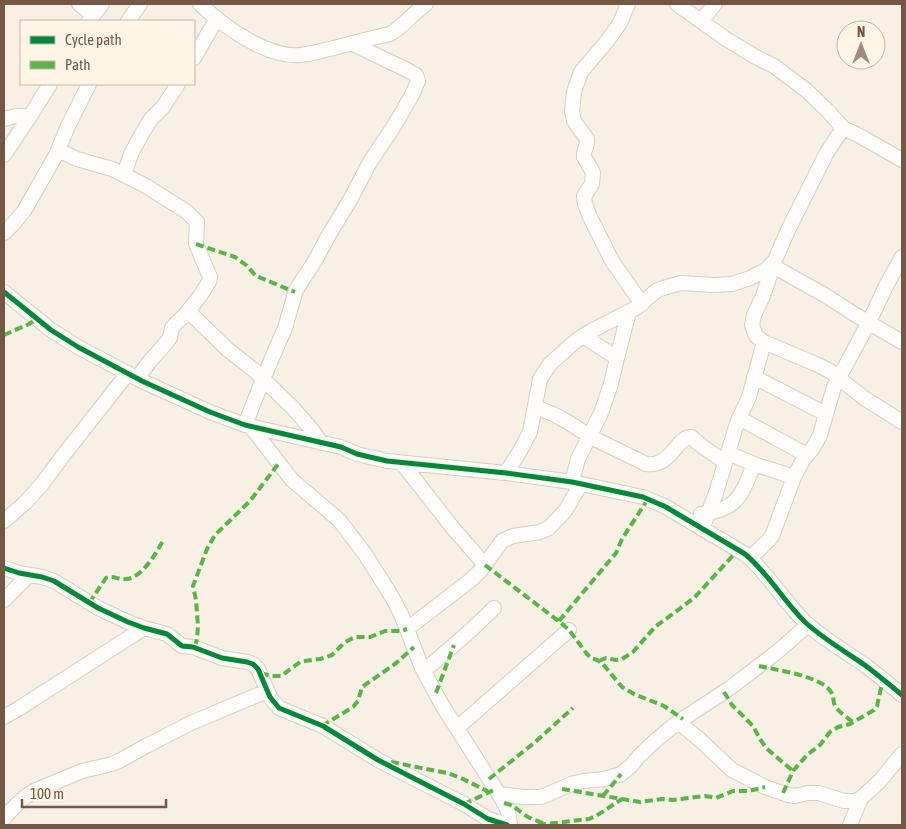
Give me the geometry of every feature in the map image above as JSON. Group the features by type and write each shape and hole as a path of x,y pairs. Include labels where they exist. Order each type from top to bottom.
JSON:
{"street":[{"path":"79,4 95,13"},
{"path":"129,20 140,4"},
{"path":"200,4 227,26 268,50 299,56 390,34 426,4"},
{"path":"628,4 620,22 608,40 581,72 574,92 572,111 574,121 587,139 584,157 593,173 592,184 584,196 585,204 612,261 642,304"},
{"path":"677,4 726,39 774,66 806,90 843,128 902,160"},
{"path":"701,21 715,4"},
{"path":"195,56 216,18"},
{"path":"248,426 263,379 285,328 296,290 316,259 370,162 412,96 418,81 416,75 351,43"},
{"path":"4,155 49,85"},
{"path":"4,233 24,211 58,150 88,85"},
{"path":"124,175 131,154 151,118 163,107 177,85"},
{"path":"4,119 16,116 30,116"},
{"path":"843,128 822,162 789,228 754,314 752,325 756,336 764,342 830,371 864,398 902,422"},
{"path":"4,521 25,503 132,375 170,338 172,328 200,296 210,277 196,244 197,222 187,212 146,186 112,169 78,159 58,150"},
{"path":"750,558 772,536 794,477 820,435 831,396 839,378 902,256"},
{"path":"506,473 530,432 539,384 544,373 562,353 583,336 629,312 642,304 656,291 672,284 732,284 764,272 774,263"},
{"path":"774,263 902,342"},
{"path":"4,292 51,330 78,347 210,412 248,426 342,447 357,454 387,461 506,473 576,483 643,497 666,507 750,558 778,589 793,611 808,625 902,695"},
{"path":"188,311 293,408 321,442"},
{"path":"407,629 472,579 485,565 502,541 513,536 540,532 549,528 565,511 576,483 578,459 602,413 612,384 629,312"},
{"path":"583,336 617,358"},
{"path":"702,529 716,493 739,418 749,397 764,342"},
{"path":"754,377 826,414"},
{"path":"535,407 561,418 589,436 646,464 651,465 664,460 677,448 684,438 689,436 703,448 794,477"},
{"path":"739,418 807,455"},
{"path":"734,436 752,425"},
{"path":"4,568 42,577 60,584 98,608 144,628 167,634 182,646 193,647 222,658 253,664 263,678 266,692 279,708 323,726 378,760 464,804 488,819 509,825 508,811 499,794 442,705 424,671 402,614 365,554 339,520 292,480 248,426"},
{"path":"518,454 526,476"},
{"path":"402,463 452,527 485,565"},
{"path":"680,516 720,511 733,504 742,492 754,464"},
{"path":"4,600 29,575"},
{"path":"424,671 494,608"},
{"path":"499,794 541,797 579,782 604,779 621,774 678,722 730,688 777,652 808,625"},
{"path":"4,717 144,628"},
{"path":"457,728 569,630"},
{"path":"4,818 27,795 34,791 82,771 112,764 191,723 266,692"},
{"path":"678,722 700,739 728,766 765,788 788,795 796,796 819,793 844,801 856,801 879,782 902,754"},
{"path":"850,825 860,798"}],"marked path":[{"path":"196,244 235,257 256,276 295,292"},
{"path":"4,335 37,319"},
{"path":"195,647 198,626 193,586 207,549 215,535 250,501 279,463"},
{"path":"559,621 616,553 622,539 648,499"},
{"path":"89,603 106,578 126,579 144,569 164,539"},
{"path":"599,661 606,658 622,659 633,652 655,627 694,598 738,550"},
{"path":"485,565 569,630 587,654 602,663 622,687 664,706 683,719"},
{"path":"261,673 281,676 300,662 332,655 345,642 355,637 370,637 385,631 407,629"},
{"path":"436,693 454,645"},
{"path":"322,726 353,707 358,701 362,687 395,664 414,647"},
{"path":"759,666 798,674 826,686 833,696 837,709 853,722"},
{"path":"783,793 793,771 807,755 820,745 830,732 838,727 850,724 874,710 877,706 883,679"},
{"path":"724,692 732,705 753,726 766,748 793,771"},
{"path":"489,779 534,743 573,708"},
{"path":"391,762 447,773 489,792"},
{"path":"603,796 621,774"},
{"path":"562,789 640,802 705,796 716,798 733,791 749,791 765,787"},
{"path":"464,804 496,789"},
{"path":"538,825 589,819 622,799"},
{"path":"504,803 546,824"}],"cycle path":[{"path":"4,292 51,330 78,347 142,381 210,412 245,425 341,447 357,454 387,461 572,482 643,497 666,507 745,554 762,570 806,623 866,666 902,695"},
{"path":"4,568 54,581 98,608 128,622 167,634 182,646 193,647 222,658 253,664 258,669 270,697 279,708 323,726 378,760 464,804 488,819 507,825"}]}
